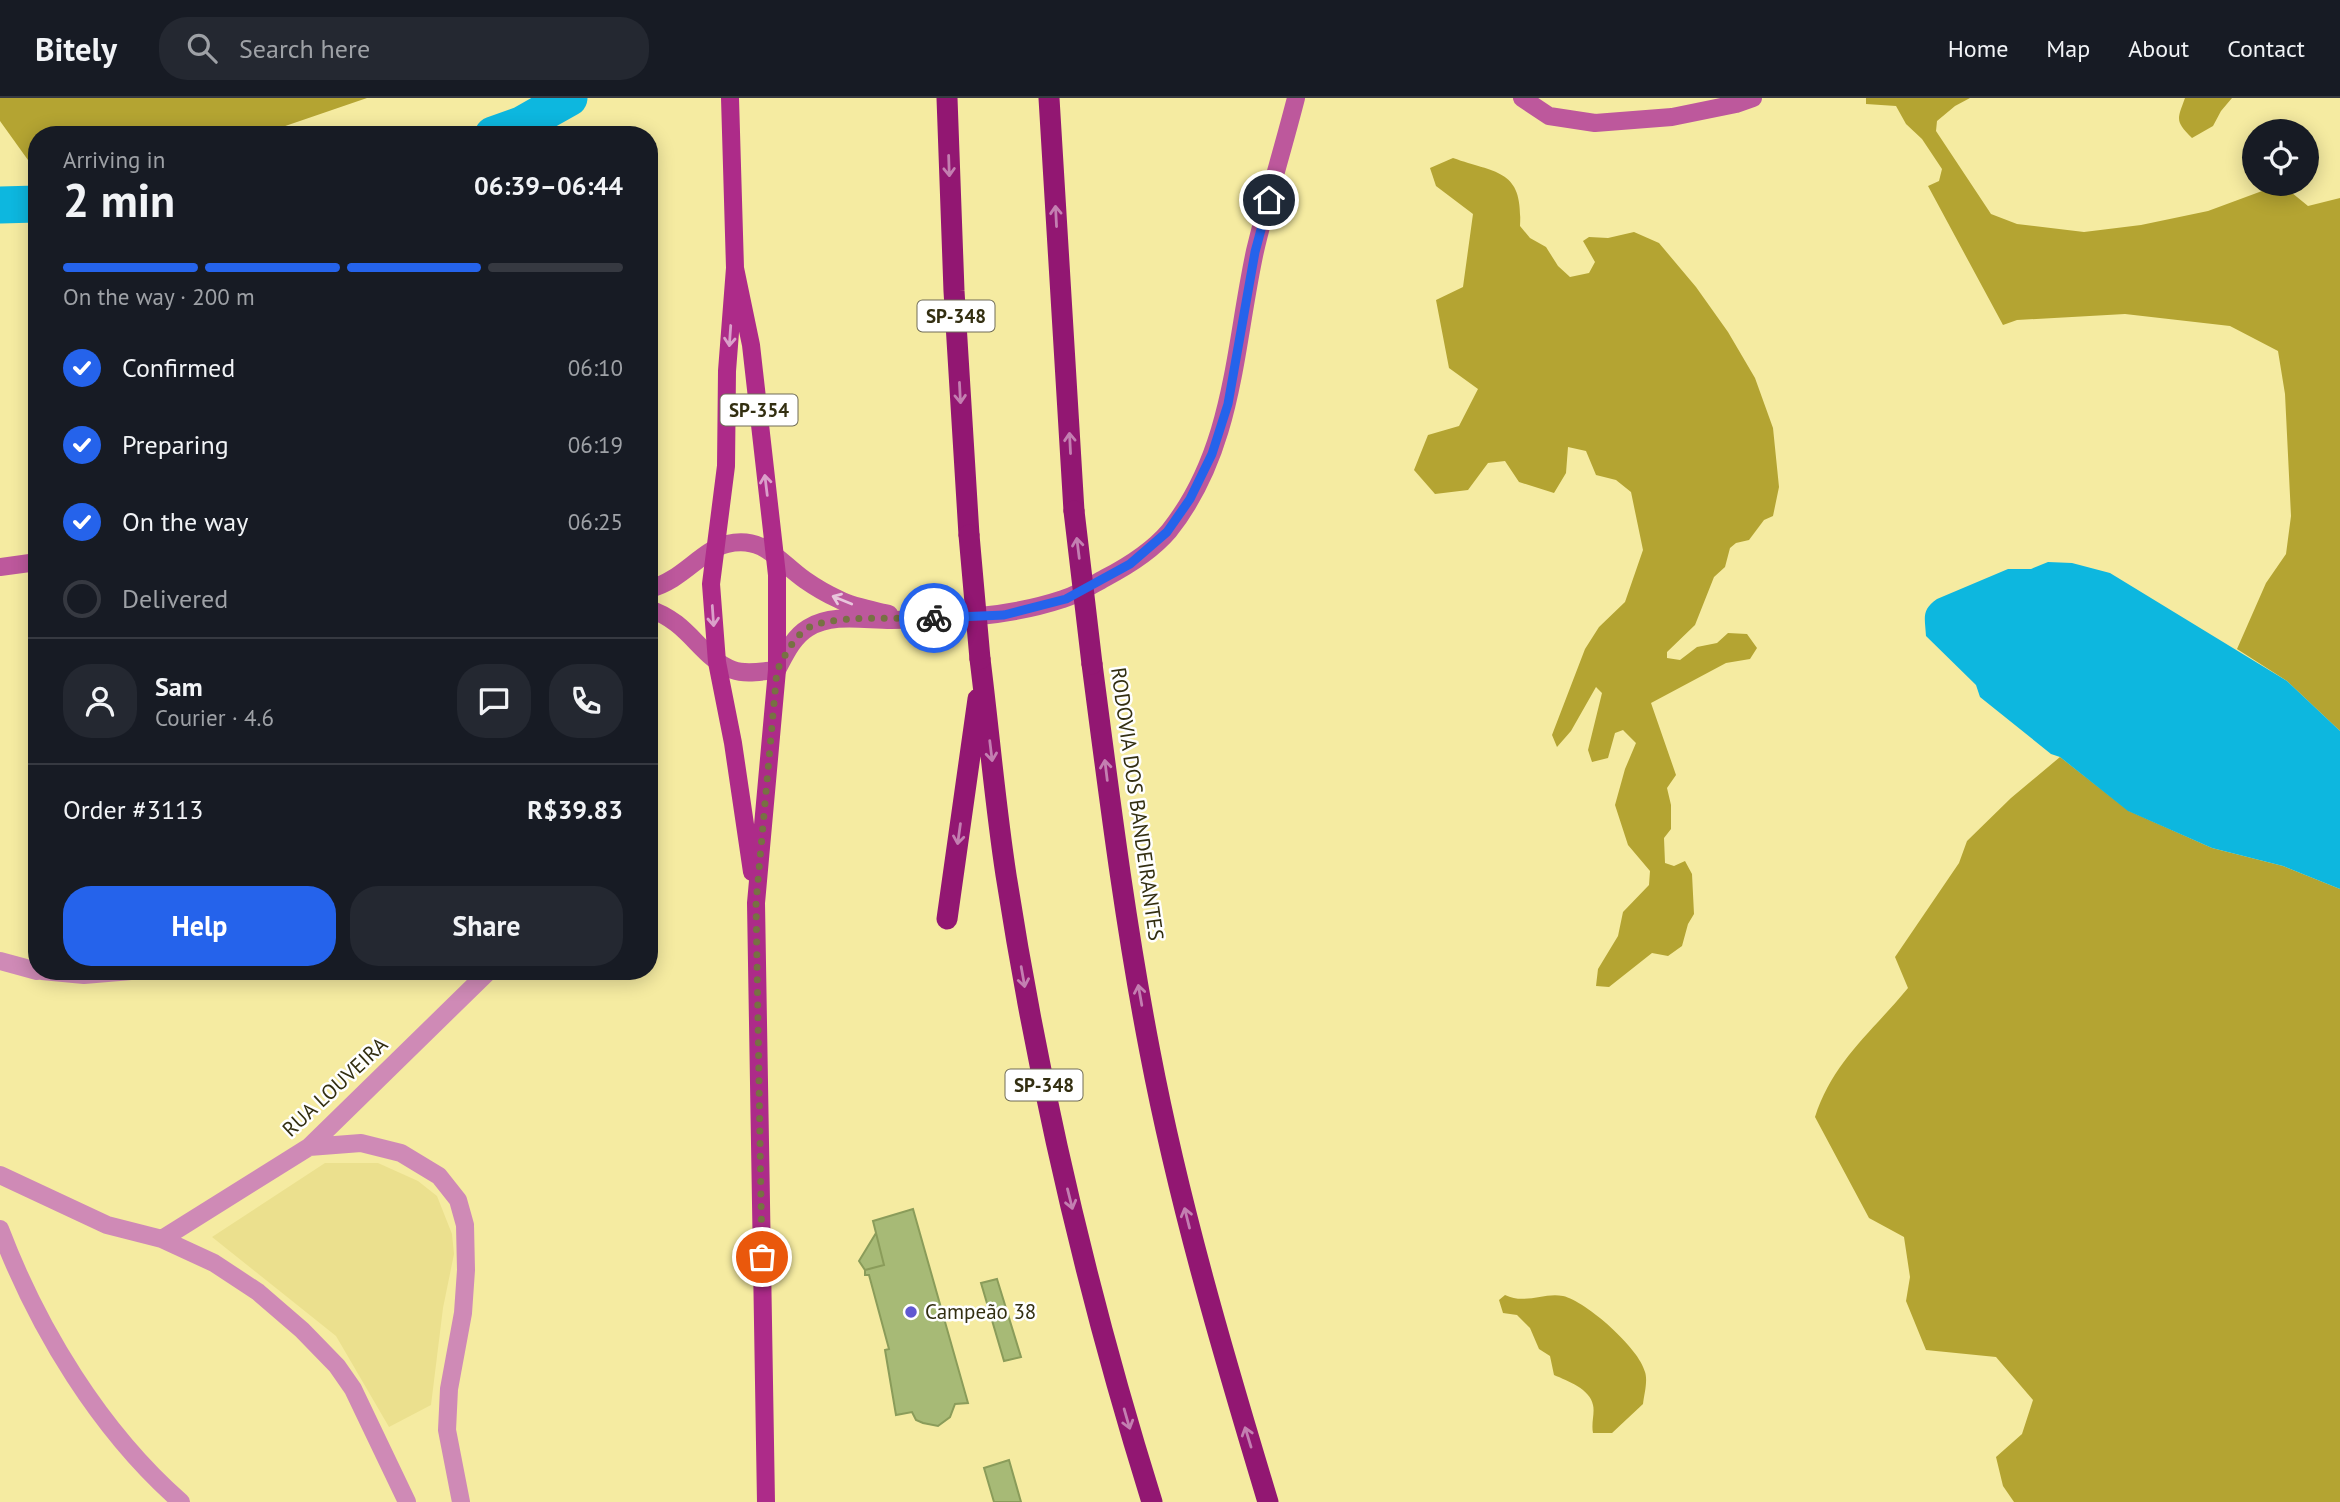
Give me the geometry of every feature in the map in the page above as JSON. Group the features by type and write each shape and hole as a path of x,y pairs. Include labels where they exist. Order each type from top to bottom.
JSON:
{"highway":[{"name":"SP-348","path":"947,98 954,291 969,534 1005,873 1050,1117 1103,1330 1152,1502"},
{"name":"RODOVIA DOS BANDEIRANTES","path":"1049,98 1074,511 1118,867 1150,1053 1190,1230 1268,1502"},
{"path":"947,919 981,665"}],"main road":[{"name":"SP-354","path":"730,98 735,268 727,371 726,467 711,584 717,662 733,743 756,903"},
{"name":"SP-354","path":"735,268 751,345 777,575 777,670 756,903 765,1502"}],"street":[{"path":"658,612 671,617 717,662 735,671 777,670 794,641 807,628 819,623 838,618 907,619 1004,615 1066,599 1130,564 1167,532 1190,499 1212,454 1228,404 1255,252 1296,98"},
{"path":"1522,98 1549,116 1595,123 1672,117 1753,98"},
{"path":"658,585 680,576 714,548 745,542 775,553 806,581 839,600 907,619"},
{"path":"0,567 28,563"},
{"path":"0,961 28,969"},
{"name":"RUA LOUVEIRA","path":"162,1239 309,1147 480,980"},
{"path":"309,1147 361,1143 401,1153 439,1176 458,1200 465,1224 466,1270 463,1313 449,1389 447,1430 461,1502"},
{"path":"0,1175 107,1225 162,1239 214,1263 258,1292 302,1330 337,1366 354,1389 407,1502"},
{"path":"0,1229 37,1314 80,1385 131,1451 181,1502"}],"shaded area":[{"path":"0,98 367,98 285,126 28,126 28,160 0,121"},
{"path":"1866,98 1970,98 1937,121 1936,131 1991,214 2017,224 2084,232 2141,225 2208,211 2249,196 2296,196 2308,206 2340,198 2340,731 2287,681 2237,649 2266,583 2286,554 2291,516 2285,394 2278,351 2230,326 2125,314 2017,320 2003,325 1928,186 1939,181 1942,169 1922,139 1906,124 1896,106 1866,104"},
{"path":"2185,98 2232,98 2213,126 2192,138 2179,120"},
{"path":"1453,158 1495,172 1512,184 1520,207 1520,226 1530,238 1546,247 1558,266 1570,277 1589,273 1595,262 1583,241 1589,237 1608,238 1634,232 1659,243 1696,287 1728,332 1755,378 1773,428 1779,487 1773,516 1764,520 1749,540 1736,543 1730,548 1725,567 1714,577 1695,625 1667,652 1667,658 1680,660 1697,647 1717,643 1728,633 1747,634 1757,648 1750,659 1726,663 1651,703 1676,775 1667,788 1671,805 1671,829 1664,838 1665,863 1674,866 1685,861 1692,874 1694,914 1688,924 1682,946 1668,956 1652,953 1609,987 1596,986 1598,969 1618,936 1623,912 1649,885 1650,871 1628,845 1615,805 1636,743 1623,730 1615,733 1608,758 1592,762 1588,750 1602,693 1596,687 1571,731 1557,747 1552,735 1585,649 1599,627 1625,602 1643,550 1631,492 1616,480 1596,475 1586,451 1568,447 1566,473 1554,493 1519,482 1505,461 1488,463 1468,490 1435,494 1414,470 1428,435 1459,426 1478,389 1449,368 1436,300 1463,287 1473,214 1436,186 1430,168"},
{"path":"2060,757 2129,811 2212,848 2283,866 2340,889 2340,1502 2014,1502 2003,1486 1996,1457 2022,1434 2033,1400 1996,1357 1926,1350 1906,1301 1910,1277 1904,1237 1869,1218 1815,1117 1832,1079 1843,1063 1908,988 1895,957 1959,863 1967,841 2011,798"},
{"path":"325,1163 378,1163 418,1181 437,1196 452,1234 454,1254 443,1308 431,1405 389,1427 336,1336 212,1237"},
{"path":"1505,1295 1520,1299 1563,1296 1598,1316 1623,1339 1641,1362 1646,1380 1643,1404 1612,1433 1593,1433 1593,1408 1588,1394 1578,1386 1554,1375 1550,1356 1539,1349 1530,1328 1517,1315 1503,1313 1499,1300"}],"water":[{"path":"2048,562 2072,563 2110,573 2287,681 2340,731 2340,889 2283,866 2212,848 2128,811 1980,697 1976,685 1926,636 1926,611 1937,599 2008,569 2031,569"}],"building":[{"name":"Campeão 38","path":"913,1209 968,1403 955,1404 950,1417 938,1426 916,1420 912,1412 896,1415 885,1350 889,1349 869,1275 865,1275 865,1270 884,1265 873,1221"},
{"path":"876,1233 884,1265 865,1270 859,1261"},
{"path":"997,1279 1021,1357 1004,1361 981,1283"},
{"path":"1009,1460 1021,1502 994,1502 984,1468"}],"waterway":[{"path":"518,126 569,98"},
{"path":"0,205 28,204"}],"way so far":[{"path":"762,1257 756,903 777,670 794,641 807,628 819,623 838,618 934,618"}],"place":[{"name":"Campeão 38","path":"911,1312"}],"route":[{"path":"934,618 1004,615 1066,599 1130,564 1167,532 1190,499 1212,454 1228,404 1255,252 1269,200"}]}
